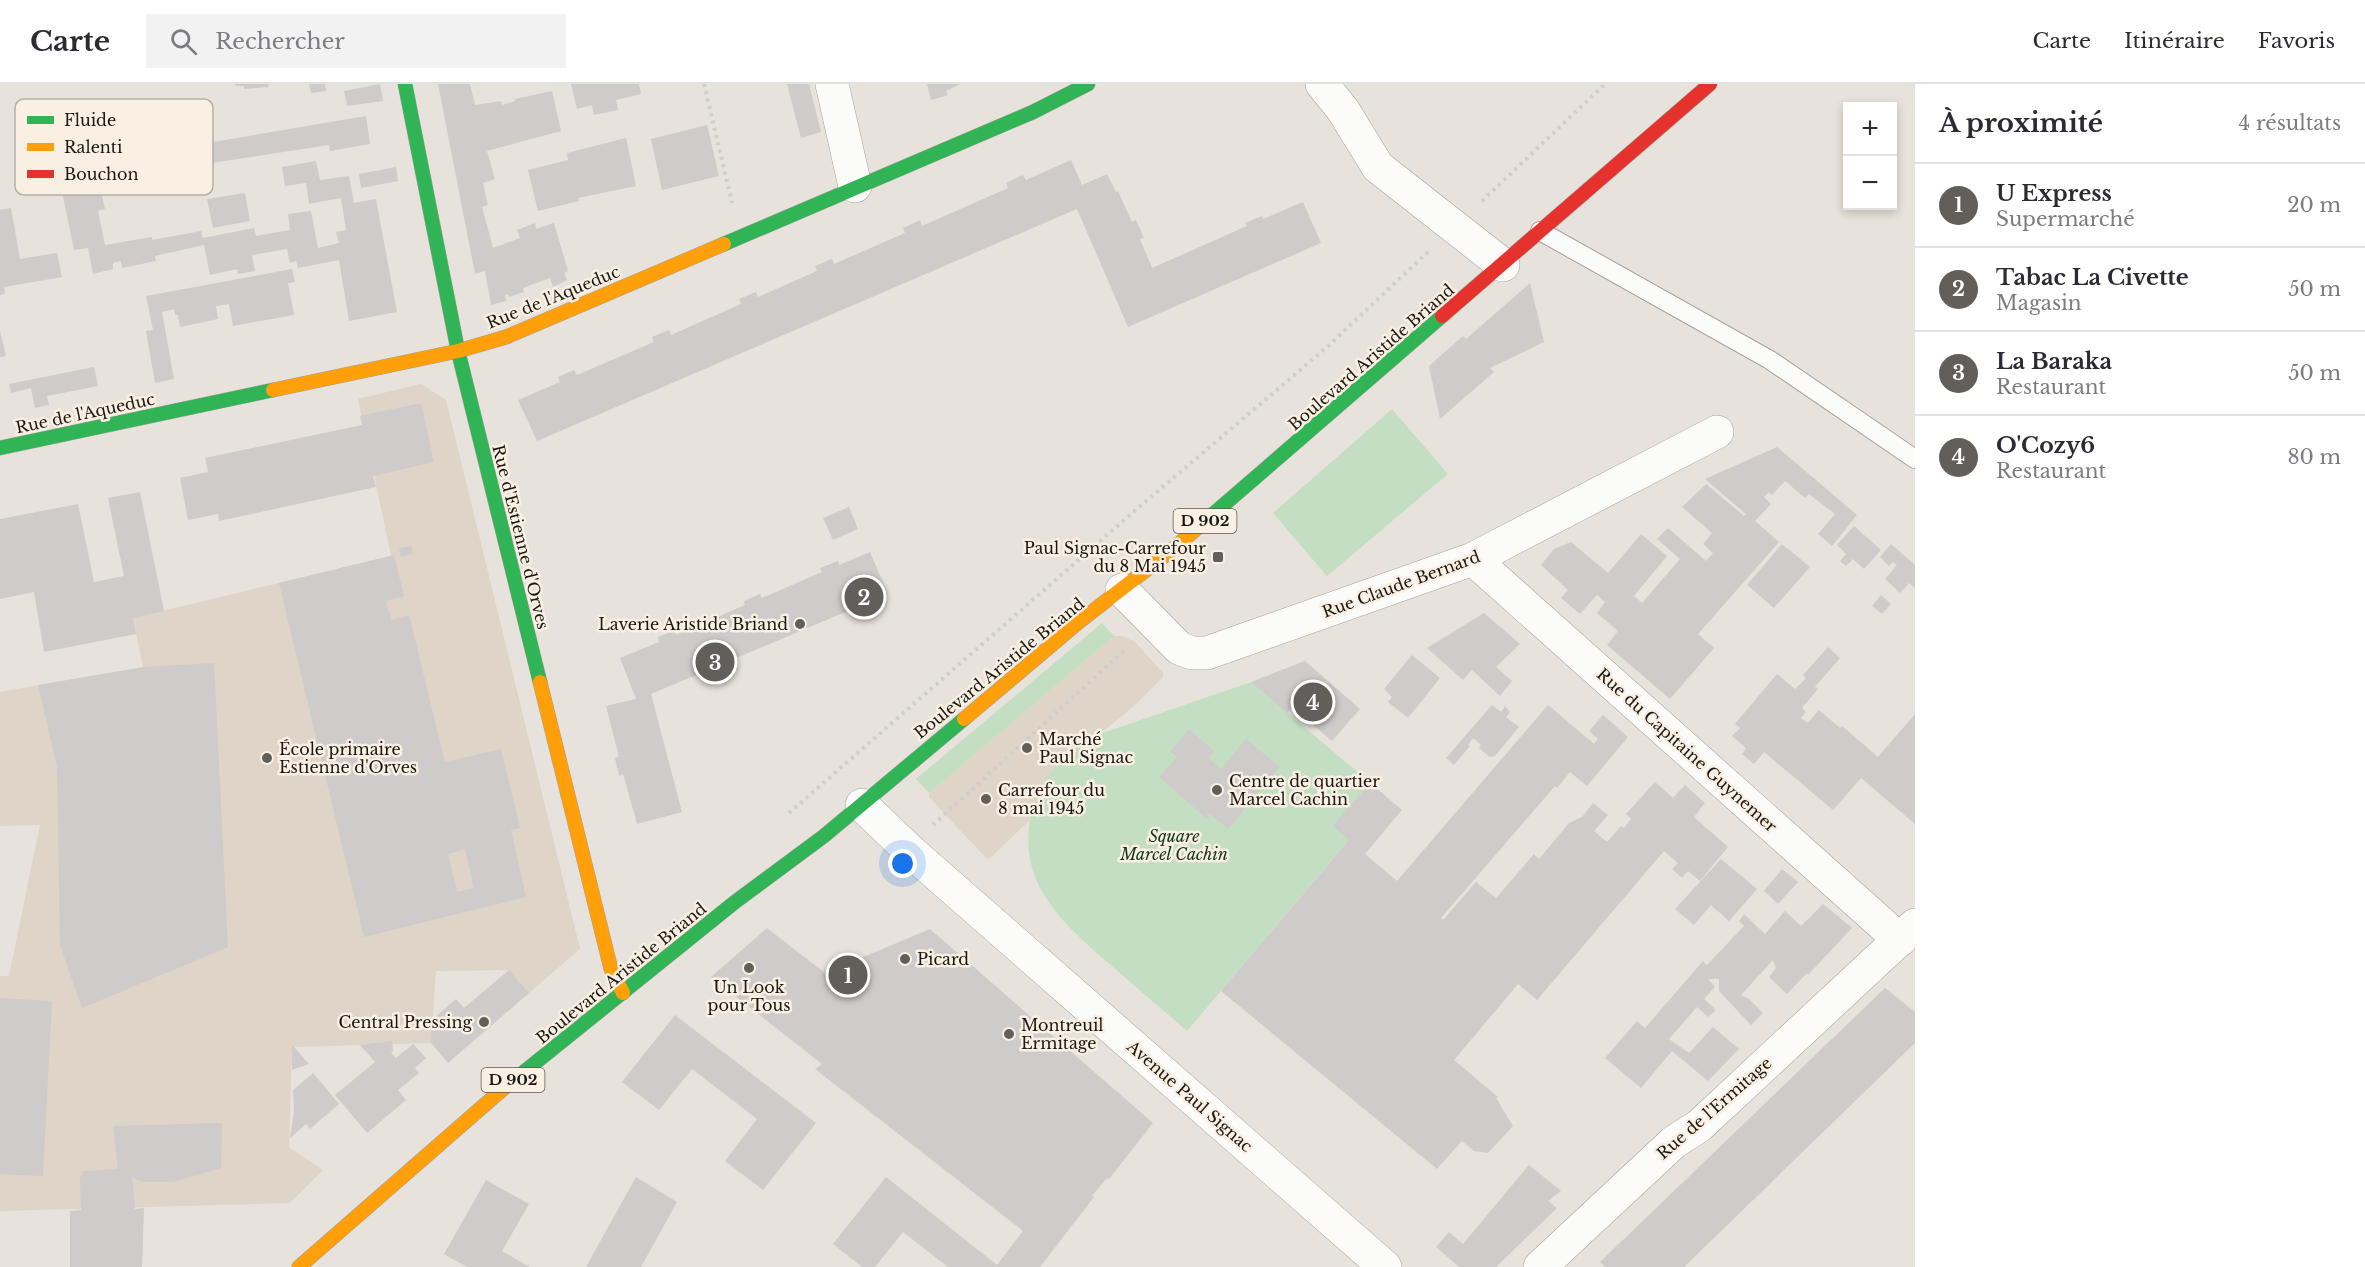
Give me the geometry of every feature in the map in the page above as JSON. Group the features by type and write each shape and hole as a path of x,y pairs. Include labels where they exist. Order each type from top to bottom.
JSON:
{"street":[{"name":"Rue d'Estienne d'Orves","path":"405,84 458,351 611,969 623,993"},
{"path":"832,84 855,186"},
{"path":"1322,84 1343,110 1378,167 1503,265"},
{"name":"Boulevard Aristide Briand","path":"299,1267 518,1076 735,902 862,805 1080,621 1172,550 1710,84"},
{"name":"Rue de l'Aqueduc","path":"0,448 458,351 506,337 855,186 1033,112 1089,85"},
{"name":"Rue Claude Bernard","path":"1122,590 1179,648 1192,652 1207,652 1473,559 1717,432"},
{"name":"Rue du Capitaine Guynemer","path":"1473,559 1908,932"},
{"name":"Avenue Paul Signac","path":"862,805 918,858 1385,1267"},
{"name":"Rue de l'Ermitage","path":"1539,1267 1674,1142 1699,1126 1908,932"}],"lane":[{"path":"1540,231 1770,360 1915,459"}],"path":[{"path":"704,84 740,236"},
{"path":"788,815 1131,514 1326,348 1605,84"},
{"path":"931,828 1129,647"}],"shaded area":[{"name":"École primaire Estienne d'Orves","path":"421,384 446,400 580,949 529,993 509,970 436,971 431,1043 292,1047 289,1147 323,1170 290,1203 0,1211 0,976 9,976 40,825 0,826 0,692 143,667 133,618 391,556 358,399"},
{"name":"Marché Paul Signac","path":"1114,636 1122,636 1135,642 1163,673 1163,677 1135,705 1100,734 1080,745 1059,763 1048,776 1032,807 1029,821 987,859 929,797 929,793"}],"green space":[{"path":"1392,409 1448,474 1327,576 1273,513"},
{"path":"1102,623 1114,636 929,793 916,779"},
{"name":"Square Marcel Cachin","path":"1251,682 1386,796 1187,1031 1078,936 1048,902 1031,862 1028,840 1031,814 1035,800 1048,776 1076,748 1100,734"}],"building":[{"path":"235,84 268,84 269,87 244,89 244,86"},
{"path":"309,84 325,84 326,91 311,93"},
{"path":"380,84 383,101 347,106 344,91"},
{"path":"438,84 470,84 475,105 501,101 502,105 515,101 515,99 552,91 561,131 487,151 495,179 483,183 488,205 482,207 493,248 520,238 517,230 535,223 536,229 554,223 568,271 564,273 567,280 553,287 550,278 523,288 524,292 509,297 508,294 505,295 506,301 491,305 485,271 475,274"},
{"path":"571,84 639,84 641,94 616,100 618,110 594,115 592,105 577,109"},
{"path":"787,84 809,84 821,132 801,138"},
{"path":"927,84 960,84 946,91 948,95 931,100"},
{"path":"366,116 370,144 330,151 329,145 213,163 213,142"},
{"path":"707,125 719,176 662,190 651,139"},
{"path":"626,138 636,186 578,198 579,201 538,211 528,170 568,160 567,153"},
{"path":"1071,160 1082,185 1107,174 1116,192 1118,191 1132,222 1136,220 1144,238 1140,239 1152,268 1247,226 1245,223 1262,216 1263,219 1303,202 1321,243 1128,327 1077,209 537,441 518,400 560,382 558,377 574,370 577,375 654,342 652,337 669,330 671,335 741,304 739,299 756,292 758,297 817,271 815,266 832,259 834,264 905,233 903,228 920,220 922,226 1008,188 1006,183 1023,175 1026,180"},
{"path":"316,161 320,180 349,176 354,203 376,199 397,312 349,321 339,260 298,268 296,261 290,263 287,249 252,255 255,271 238,274 237,269 210,275 204,245 155,256 156,261 122,268 121,261 113,263 113,269 93,274 88,248 74,250 63,195 102,195 105,209 98,211 105,245 152,237 152,240 201,231 203,238 254,228 256,236 290,230 288,214 311,211 318,248 339,243 336,232 346,230 341,198 309,204 306,183 285,186 282,167"},
{"path":"396,167 398,181 361,188 359,174"},
{"path":"245,193 250,221 213,228 207,199"},
{"path":"11,208 20,259 57,253 62,277 4,287 5,294 0,295 0,210"},
{"path":"292,269 295,282 288,283 294,315 233,326 229,304 216,306 218,319 180,327 178,315 175,315 174,309 162,312 174,379 155,383 146,331 153,330 146,296"},
{"path":"1530,283 1544,342 1490,368 1494,372 1440,419 1429,366 1463,336 1466,339"},
{"path":"0,331 6,356 0,357"},
{"path":"94,367 98,386 47,396 49,405 35,408 31,388 11,393 9,384"},
{"path":"421,403 434,462 373,476 376,487 219,521 218,514 188,520 180,478 208,472 205,458 362,425 360,416"},
{"path":"1777,447 1857,515 1832,546 1818,534 1835,514 1809,494 1805,498 1785,481 1772,495 1769,492 1764,497 1771,504 1755,521 1779,542 1698,634 1714,648 1670,699 1607,645 1618,631 1597,613 1605,602 1597,595 1580,614 1561,598 1568,590 1541,565 1554,549 1571,542 1608,573 1641,534 1667,556 1634,596 1642,603 1680,559 1657,539 1668,528 1706,561 1713,553 1703,544 1712,533 1682,507 1706,484 1744,516 1746,514 1705,479"},
{"path":"140,492 164,611 133,618 136,634 44,652 34,592 0,599 0,519 78,504 94,582 124,576 108,498"},
{"path":"849,507 858,529 833,540 823,518"},
{"path":"1854,526 1881,550 1864,569 1853,559 1846,566 1840,561 1846,554 1837,545"},
{"path":"1782,544 1810,567 1774,608 1747,585"},
{"path":"1891,544 1915,565 1915,588 1909,583 1900,593 1885,579 1897,565 1893,562 1889,566 1880,557"},
{"path":"411,546 413,554 401,557 399,548"},
{"path":"870,552 888,594 651,694 682,812 637,824 623,774 619,776 615,758 619,757 606,706 636,699 620,658 659,642 658,637 674,631 676,635 745,605 744,601 760,594 762,598 822,572 820,568 838,561 839,565"},
{"path":"394,555 404,596 386,601 391,620 409,615 445,762 501,749 520,828 511,830 526,897 364,937 279,583","holes":["465,849 474,888 457,892 448,854"]},
{"path":"1881,595 1891,604 1882,614 1872,606"},
{"path":"1484,613 1520,644 1496,667 1512,681 1500,696 1472,670 1463,680 1427,648"},
{"path":"1828,647 1840,658 1815,687 1818,689 1802,708 1806,712 1801,718 1808,723 1819,710 1840,728 1842,726 1878,757 1915,714 1915,824 1861,778 1833,810 1764,752 1754,764 1742,754 1746,748 1732,736 1740,728 1735,724 1777,674 1795,689 1806,678 1803,675"},
{"path":"1412,655 1440,678 1408,718 1388,702 1392,697 1384,689"},
{"path":"1305,661 1360,709 1332,741 1312,724 1316,720 1296,703 1287,713 1251,682"},
{"path":"214,663 228,947 82,1008 60,945 57,767 38,685 144,667"},
{"path":"1492,705 1501,712 1505,706 1510,712 1506,717 1519,727 1495,756 1490,757 1479,748 1481,745 1473,738 1468,745 1470,746 1454,765 1446,758"},
{"path":"1548,705 1594,744 1598,739 1589,731 1603,715 1628,737 1587,786 1570,772 1557,788 1555,786 1441,918 1443,920 1476,882 1496,898 1534,854 1539,859 1569,823 1582,817 1593,803 1608,815 1594,831 1607,842 1621,826 1624,828 1631,819 1626,814 1655,782 1673,798 1685,785 1705,803 1694,817 1728,847 1700,881 1688,871 1682,878 1672,869 1678,863 1664,851 1537,1000 1518,984 1454,1060 1498,1097 1496,1098 1513,1126 1488,1153 1474,1151 1462,1141 1437,1169 1221,991 1349,840 1333,826 1370,783 1402,810 1365,854 1397,881"},
{"name":"Centre de quartier Marcel Cachin","path":"1189,729 1214,751 1208,758 1221,769 1246,739 1280,767 1228,829 1210,814 1206,818 1159,777 1177,757 1170,752"},
{"path":"1721,859 1757,889 1729,921 1711,905 1694,925 1675,909"},
{"path":"1782,869 1798,882 1778,904 1764,891"},
{"path":"1823,904 1852,928 1787,994 1769,977 1776,968 1773,960 1741,995 1749,999 1763,1013 1751,1025 1719,991 1719,979 1708,979 1715,987 1704,999 1716,1010 1708,1017 1697,1007 1669,1039 1689,1053 1713,1027 1739,1049 1708,1081 1672,1051 1641,1088 1605,1058 1637,1021 1645,1028 1703,961 1707,965 1744,926 1739,921 1744,914 1765,934 1785,911 1801,926"},
{"path":"767,928 825,973 930,929 1153,1123 1109,1179 1107,1178 1092,1196 1094,1197 1040,1267 948,1267 903,1232 875,1267 862,1267 833,1244 886,1177 997,1265 1023,1231 815,1069 822,1064 711,977"},
{"path":"509,970 529,993 448,1063 431,1043 432,1020 456,999 464,1008"},
{"path":"1885,988 1915,1012 1915,1043 1684,1267 1605,1267 1600,1262"},
{"path":"0,998 52,1001 43,1176 0,1174"},
{"path":"675,1015 816,1123 763,1190 725,1161 757,1119 692,1069 659,1110 622,1082"},
{"path":"392,1041 393,1051 391,1053 396,1058 413,1044 426,1058 415,1068 419,1073 398,1090 406,1100 367,1133 335,1095 375,1062 360,1045"},
{"path":"292,1047 294,1047 309,1064 292,1070"},
{"path":"313,1073 339,1104 310,1129 306,1124 290,1138 294,1110 293,1090"},
{"path":"222,1123 221,1168 172,1182 144,1182 132,1178 135,1209 144,1208 142,1267 70,1267 70,1211 81,1210 80,1177 84,1171 118,1169 113,1126"},
{"path":"1529,1165 1561,1191 1548,1201 1557,1208 1496,1267 1459,1267 1436,1247 1449,1232 1463,1244"},
{"path":"636,1177 677,1202 641,1267 586,1267"},
{"path":"486,1180 529,1204 502,1251 530,1267 467,1267 444,1254"}],"traffic: fast":[{"path":"405,84 458,351 540,682"},
{"path":"724,244 1033,112 1088,84"},
{"path":"1204,522 1442,316"},
{"path":"0,448 273,390"},
{"path":"504,1088 735,902 824,836 964,719"}],"traffic: slow":[{"path":"273,390 458,351 506,337 724,244"},
{"path":"964,719 1080,621 1172,550 1204,522"},
{"path":"540,682 611,969 623,993"},
{"path":"299,1267 504,1088"}],"traffic: jam":[{"path":"1442,316 1710,84"}],"place":[{"name":"Paul Signac-Carrefour du 8 Mai 1945","path":"1218,557"},
{"name":"Tabac La Civette","path":"864,597"},
{"name":"Laverie Aristide Briand","path":"800,624"},
{"name":"La Baraka","path":"715,662"},
{"name":"O'Cozy6","path":"1313,702"},
{"name":"Marché Paul Signac","path":"1027,748"},
{"name":"École primaire Estienne d'Orves","path":"267,758"},
{"name":"Centre de quartier Marcel Cachin","path":"1217,790"},
{"name":"Carrefour du 8 mai 1945","path":"986,799"},
{"name":"Picard","path":"905,959"},
{"name":"Un Look pour Tous","path":"749,968"},
{"name":"U Express","path":"848,975"},
{"name":"Central Pressing","path":"484,1022"},
{"name":"Montreuil Ermitage","path":"1009,1034"}]}
